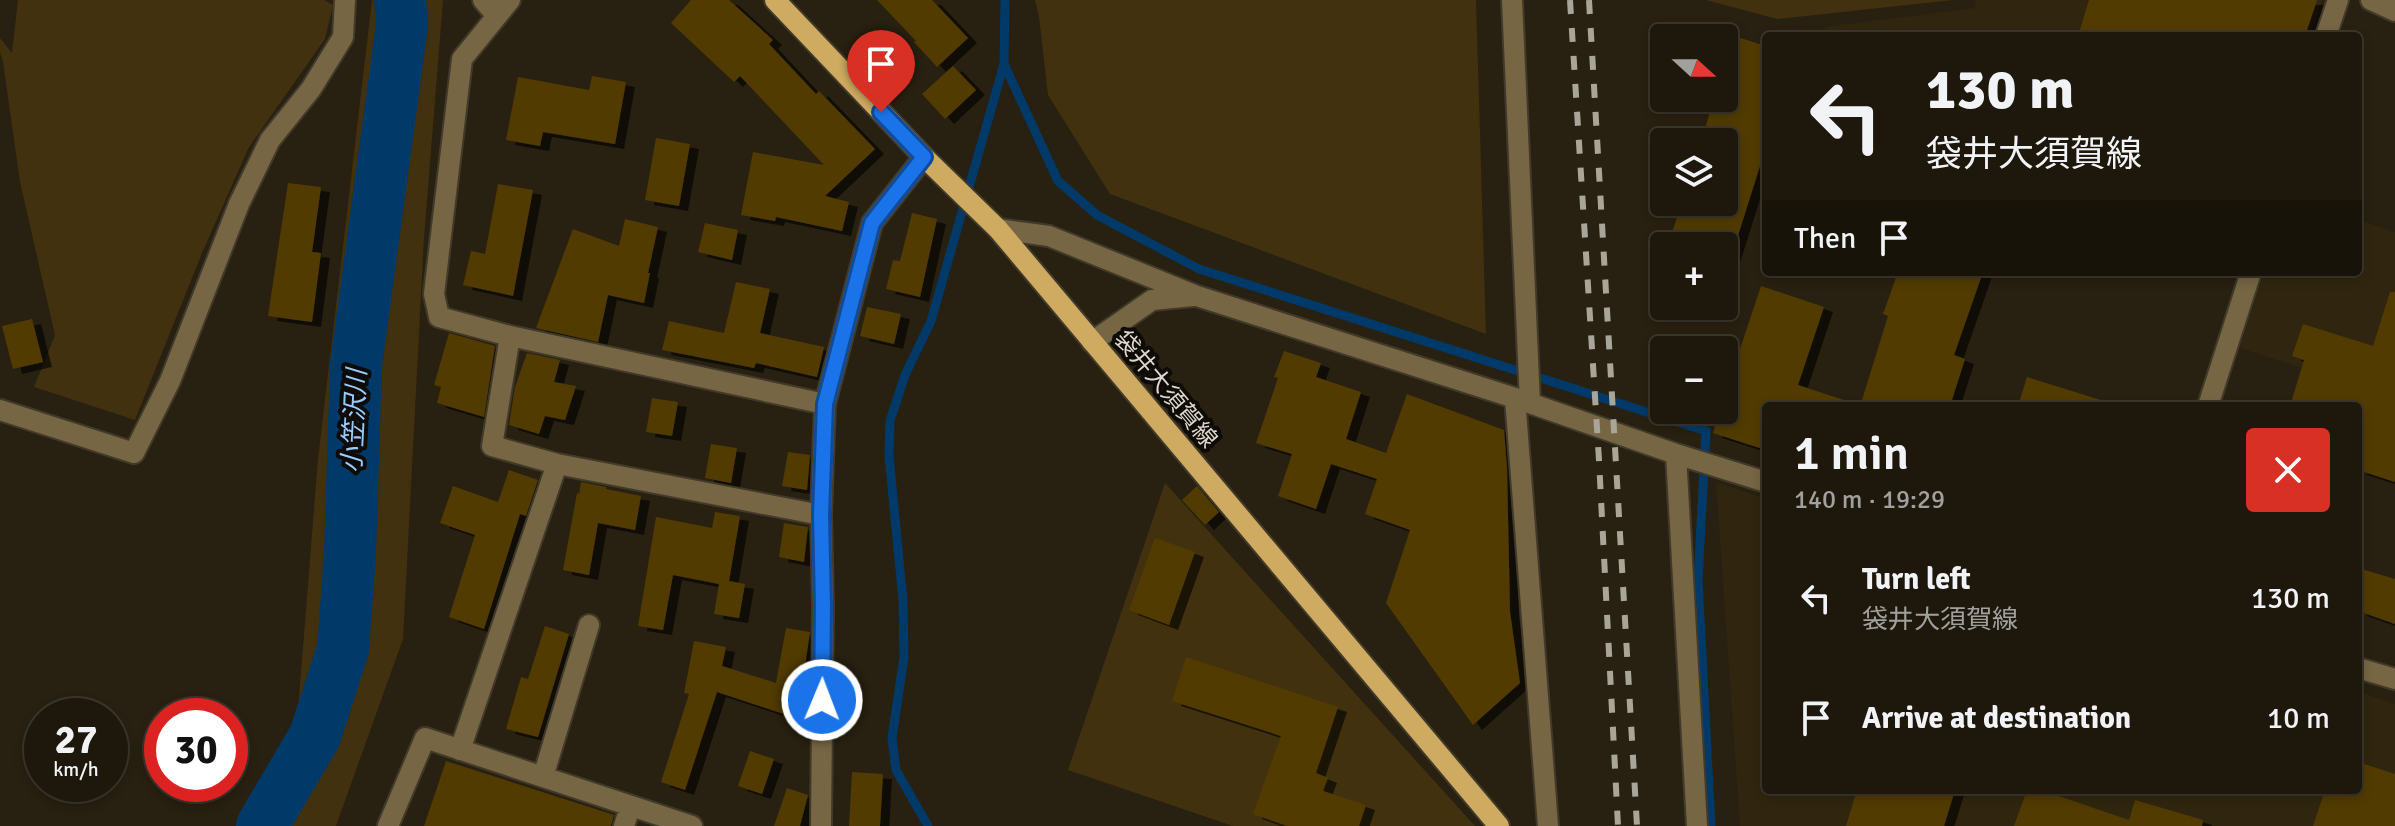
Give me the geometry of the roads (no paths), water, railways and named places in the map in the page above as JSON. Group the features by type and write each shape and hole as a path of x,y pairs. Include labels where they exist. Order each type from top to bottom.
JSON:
{"main road":[{"name":"袋井大須賀線","path":"775,0 924,157 998,229 1499,826"}],"street":[{"path":"0,410 134,453 170,381 239,204 270,140 311,89 343,37 345,0"},
{"path":"483,0 504,8 462,59 434,294 439,317 510,336 825,404"},
{"path":"1512,0 1523,400 1548,826"},
{"path":"2327,32 2338,0"},
{"path":"2371,0 2395,11"},
{"path":"821,826 821,515 825,404 872,223 924,157"},
{"path":"998,229 1049,236 1197,296 1523,400 1762,481"},
{"path":"2209,402 2250,276"},
{"path":"1092,342 1152,300 1197,296"},
{"path":"510,336 492,446 557,464 821,515"},
{"path":"1676,454 1697,826"},
{"path":"460,750 557,464"},
{"path":"543,777 589,625"},
{"path":"2362,669 2395,679"},
{"path":"388,826 425,738 543,777 627,816 692,826"}],"waterway":[{"name":"小笠沢川","path":"262,826 315,736 343,649 350,553 356,365 402,25 400,0"},
{"path":"928,826 896,770 892,738 904,657 903,601 889,456 890,421 905,375 931,321 1004,64 1005,0"},
{"path":"1004,64 1058,181 1097,215 1199,269 1706,431 1698,580 1711,826"}],"railway":[{"path":"1570,0 1618,826"},
{"path":"1589,0 1637,826"}]}
